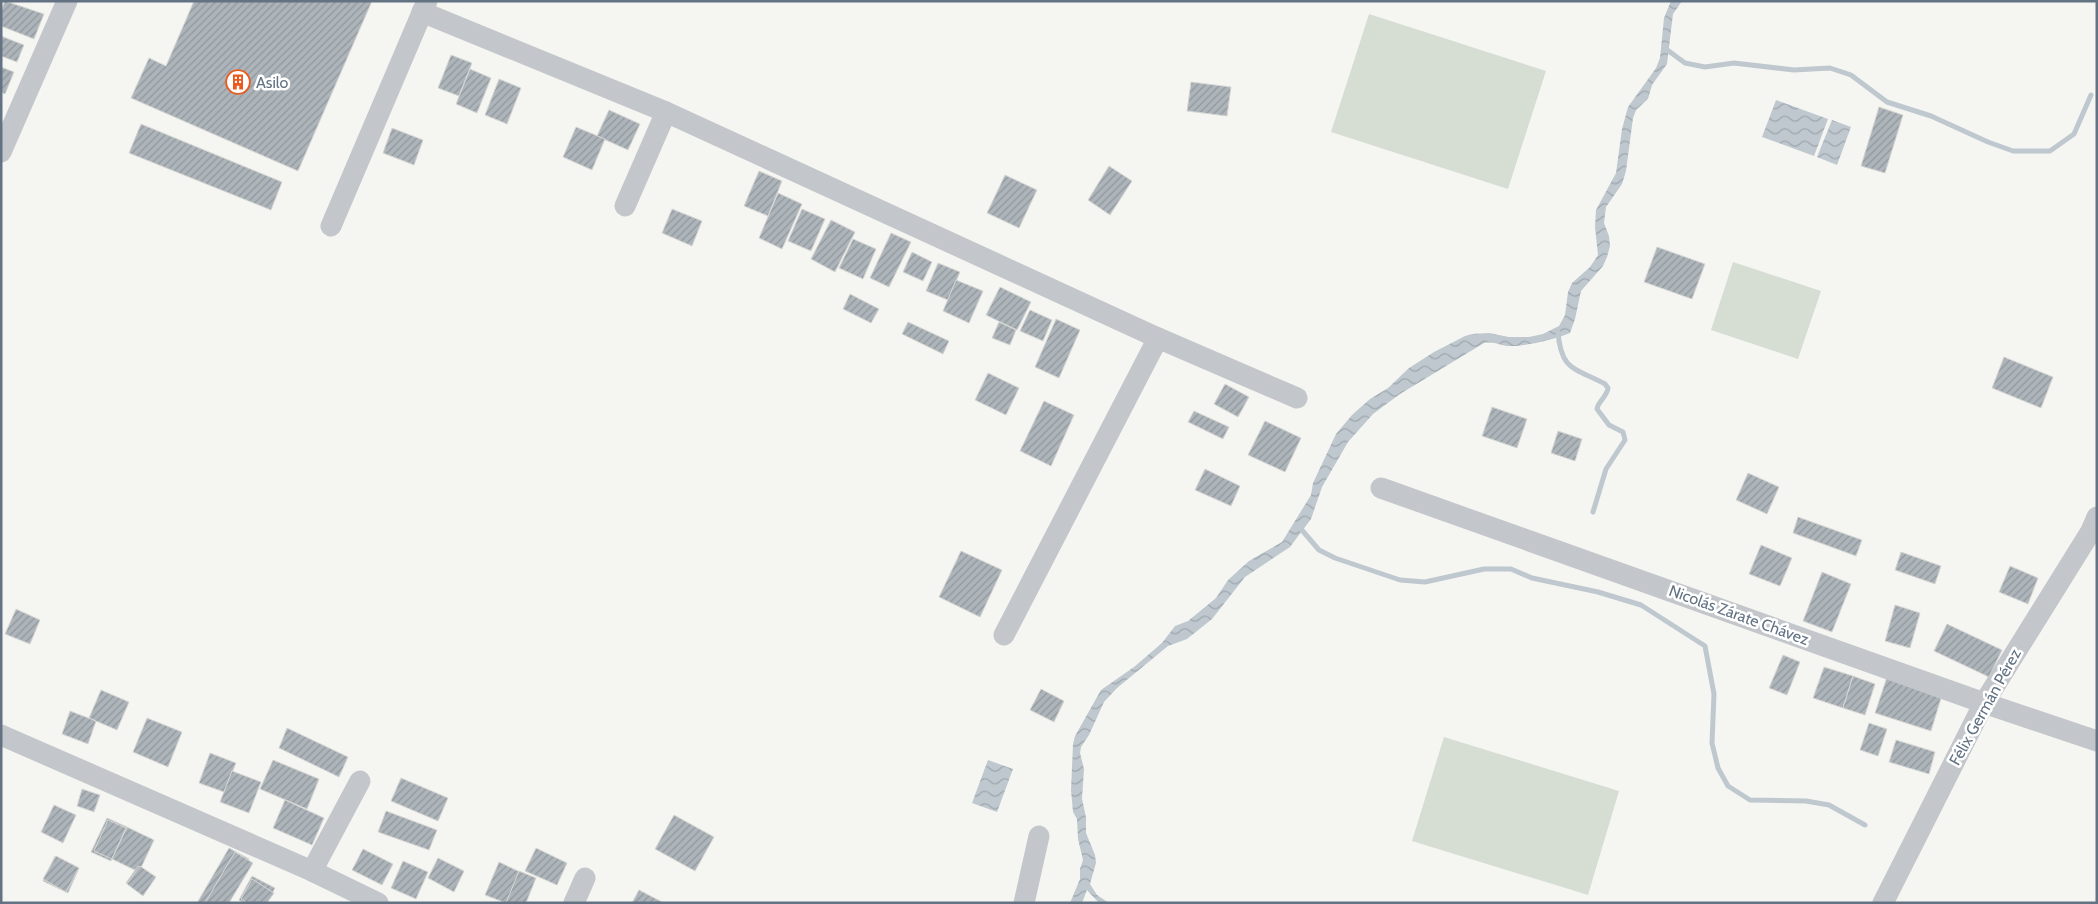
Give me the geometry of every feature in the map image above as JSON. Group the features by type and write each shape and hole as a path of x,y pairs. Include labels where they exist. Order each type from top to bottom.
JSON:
{"street":[{"path":"1,152 67,1"},
{"path":"332,226 425,7 666,112 1158,338 1297,398"},
{"path":"626,206 666,112"},
{"path":"1004,635 1158,338"},
{"name":"Nicolás Zárate Chávez","path":"1381,488 1984,703 2097,741"},
{"name":"Félix Germán Pérez","path":"1883,903 1984,703 2095,527"},
{"path":"1,735 312,870 378,903"},
{"path":"312,870 360,781"},
{"path":"1024,903 1039,836"},
{"path":"574,903 585,878"}],"shaded area":[{"path":"1369,14 1546,71 1508,189 1331,132"},
{"path":"1733,262 1821,291 1798,359 1711,330"},
{"path":"1444,737 1619,791 1588,895 1412,841"}],"water":[{"path":"1671,1 1682,1 1673,14 1667,64 1652,85 1648,99 1636,110 1633,118 1626,171 1622,184 1606,207 1604,223 1609,236 1610,246 1607,257 1603,266 1581,291 1570,333 1541,342 1518,346 1484,343 1400,394 1373,414 1348,442 1322,487 1311,519 1290,547 1245,577 1212,619 1187,639 1168,646 1117,688 1104,702 1089,735 1081,747 1080,753 1084,769 1082,799 1086,817 1086,833 1095,855 1096,863 1090,884 1097,895 1109,903 1099,903 1087,890 1082,903 1070,903 1080,879 1080,869 1083,860 1078,839 1077,819 1073,812 1071,790 1073,744 1075,736 1101,690 1134,667 1162,643 1175,626 1188,621 1216,598 1228,580 1249,561 1282,542 1311,495 1313,483 1336,434 1352,415 1370,399 1388,388 1409,368 1434,352 1472,334 1489,333 1509,337 1529,337 1543,334 1559,326 1565,315 1568,292 1572,283 1590,267 1598,255 1595,227 1596,210 1616,173 1622,129 1628,107 1656,68 1660,58 1664,18"},
{"path":"1776,100 1828,119 1814,156 1762,137"},
{"path":"1832,120 1851,127 1837,165 1817,157"},
{"path":"988,760 1013,769 997,812 972,803"}],"building":[{"path":"5,1 44,14 34,39 1,26 1,11"},
{"name":"Asilo","path":"194,1 372,1 298,171 131,98 149,58 166,66"},
{"path":"1,36 24,45 17,62 1,56"},
{"path":"451,55 472,63 459,96 438,88"},
{"path":"1,67 14,72 5,94 1,92"},
{"path":"470,69 491,78 477,113 456,104"},
{"path":"499,79 521,88 507,124 485,115"},
{"path":"1191,82 1231,87 1227,116 1187,111"},
{"path":"1879,107 1903,115 1885,173 1861,166"},
{"path":"609,110 640,124 628,150 597,136"},
{"path":"141,124 282,182 271,210 129,153"},
{"path":"576,127 605,139 592,170 563,157"},
{"path":"392,128 423,140 414,165 383,153"},
{"path":"1109,166 1132,181 1110,215 1088,200"},
{"path":"759,171 782,181 768,216 744,206"},
{"path":"1005,175 1037,190 1019,228 987,213"},
{"path":"778,193 802,204 782,249 759,238"},
{"path":"672,209 702,221 692,246 662,233"},
{"path":"802,209 825,219 811,251 788,241"},
{"path":"831,220 855,232 835,272 811,259"},
{"path":"891,233 911,242 889,287 870,278"},
{"path":"853,239 876,249 863,279 839,268"},
{"path":"1657,247 1705,264 1692,299 1644,282"},
{"path":"912,252 932,262 923,281 903,272"},
{"path":"938,263 960,272 948,300 926,291"},
{"path":"956,280 983,291 969,323 943,311"},
{"path":"1000,287 1031,302 1017,330 986,315"},
{"path":"850,294 879,309 871,323 843,309"},
{"path":"1030,310 1052,320 1043,341 1020,331"},
{"path":"1056,319 1080,330 1059,378 1035,367"},
{"path":"908,322 949,341 943,354 902,334"},
{"path":"999,322 1016,330 1010,345 992,338"},
{"path":"2004,357 2053,377 2041,408 1992,388"},
{"path":"988,373 1019,388 1006,415 975,400"},
{"path":"1225,384 1249,397 1238,417 1214,404"},
{"path":"1044,401 1074,415 1051,466 1020,451"},
{"path":"1492,407 1527,419 1517,448 1482,436"},
{"path":"1194,411 1229,427 1223,439 1188,422"},
{"path":"1265,421 1301,438 1285,472 1248,455"},
{"path":"1558,431 1582,439 1575,461 1551,453"},
{"path":"1205,469 1240,486 1231,506 1195,490"},
{"path":"1748,473 1779,487 1767,514 1736,500"},
{"path":"1798,517 1862,540 1856,556 1793,533"},
{"path":"1761,545 1792,558 1780,586 1749,574"},
{"path":"961,551 1002,570 980,617 939,597"},
{"path":"1901,552 1941,566 1935,584 1895,570"},
{"path":"2010,566 2038,578 2028,604 1999,592"},
{"path":"1822,572 1851,584 1832,632 1803,621"},
{"path":"1895,605 1920,613 1910,648 1885,641"},
{"path":"16,609 40,620 30,644 5,634"},
{"path":"1947,624 2002,650 1989,677 1934,651"},
{"path":"1783,655 1800,662 1787,695 1769,688"},
{"path":"1824,667 1853,676 1843,708 1813,698"},
{"path":"1853,676 1875,684 1865,715 1843,708"},
{"path":"1887,677 1942,695 1931,731 1875,713"},
{"path":"1041,689 1064,701 1054,722 1030,710"},
{"path":"101,690 129,702 117,730 89,718"},
{"path":"70,711 96,721 88,744 62,734"},
{"path":"147,718 182,732 168,767 133,752"},
{"path":"1869,723 1887,729 1878,756 1860,750"},
{"path":"287,728 348,757 339,777 279,748"},
{"path":"1896,740 1935,752 1929,774 1889,762"},
{"path":"210,753 236,763 224,792 199,783"},
{"path":"273,760 319,779 307,809 260,789"},
{"path":"232,771 261,782 249,813 220,802"},
{"path":"401,778 448,798 438,821 391,801"},
{"path":"82,789 100,795 94,812 77,806"},
{"path":"285,800 324,818 312,845 273,828"},
{"path":"54,805 76,815 63,843 41,832"},
{"path":"386,811 437,830 429,850 378,832"},
{"path":"674,815 714,837 695,871 655,849"},
{"path":"107,818 127,827 111,861 91,852"},
{"path":"108,820 126,828 112,859 94,851"},
{"path":"127,827 154,840 139,872 112,859"},
{"path":"229,848 249,859 223,903 197,903"},
{"path":"536,848 567,863 557,885 525,871"},
{"path":"363,849 393,864 382,885 352,870"},
{"path":"235,852 253,863 229,903 205,903"},
{"path":"55,856 79,868 68,893 43,881"},
{"path":"56,856 79,868 66,892 43,879"},
{"path":"438,858 464,871 454,892 428,878"},
{"path":"403,861 428,872 416,899 391,888"},
{"path":"499,862 520,872 506,903 485,895"},
{"path":"138,866 155,877 143,894 126,883"},
{"path":"140,866 156,877 143,896 127,884"},
{"path":"519,871 536,878 526,903 506,903"},
{"path":"252,876 275,888 267,903 244,903 239,900"},
{"path":"252,879 274,893 267,903 247,903 241,899"},
{"path":"639,890 664,903 632,903"}],"waterway":[{"path":"1666,49 1685,63 1705,67 1734,63 1794,70 1830,68 1851,75 1887,102 1931,116 1988,142 2013,151 2050,151 2074,134 2091,95"},
{"path":"1558,332 1560,345 1567,362 1578,371 1605,384 1608,388 1597,409 1609,425 1623,432 1625,440 1606,469 1593,512"},
{"path":"1301,529 1319,550 1335,558 1400,580 1425,582 1484,569 1511,569 1532,578 1598,592 1641,605 1705,646 1714,694 1712,743 1718,768 1728,786 1750,800 1806,801 1829,805 1865,825"}],"place":[{"name":"Asilo","path":"238,82"}]}
